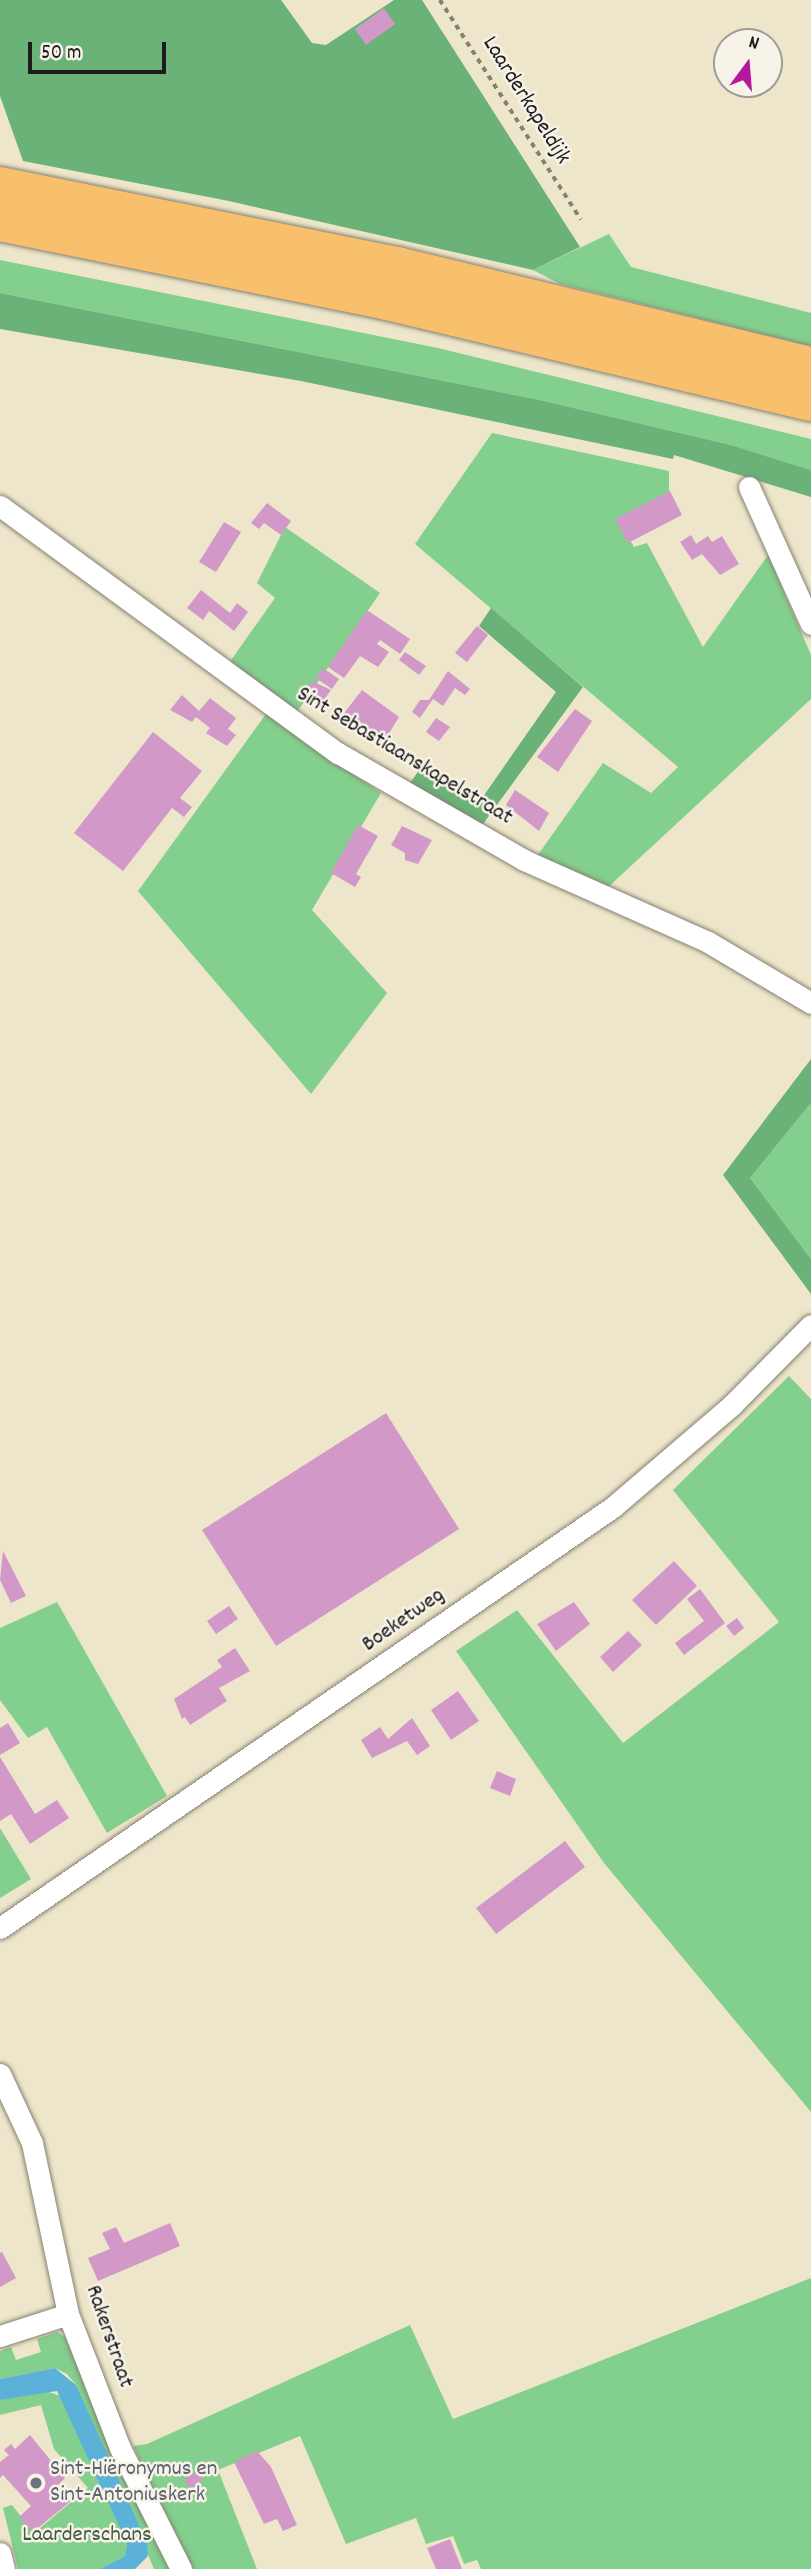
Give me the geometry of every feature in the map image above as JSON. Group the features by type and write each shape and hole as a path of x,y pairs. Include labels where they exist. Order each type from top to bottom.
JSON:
{"highway":[{"path":"0,186 397,266 811,366"},
{"path":"0,222 387,300 811,402"}],"street":[{"path":"749,487 811,624"},
{"name":"Sint Sebastiaanskapelstraat","path":"0,506 338,753 524,860 708,942 811,1003"},
{"name":"Boeketweg","path":"0,1928 613,1507 733,1405 811,1325"},
{"name":"Rakerstraat","path":"0,2074 32,2143 68,2314 120,2448 181,2569"},
{"path":"0,2336 68,2314"},
{"path":"0,2553 4,2569"}],"path":[{"name":"Laarderkapeldijk","path":"440,0 581,220"}],"green space":[{"path":"0,0 281,0 312,43 326,45 394,0 422,0 580,247 533,270 229,201 23,161 0,96"},
{"path":"609,234 631,267 811,313 811,346 560,284 533,270"},
{"path":"0,260 438,348 811,439 811,470 731,445 540,400 0,293"},
{"path":"0,293 540,400 731,445 811,470 811,497 674,455 673,459 301,381 0,329"},
{"path":"492,433 669,471 669,495 620,522 634,547 647,543 703,647 768,555 811,655 811,699 605,890 535,859 603,763 651,793 678,767 415,544"},
{"path":"285,527 380,593 297,712 229,663 275,598 257,583"},
{"path":"491,608 583,687 480,828 407,787 420,769 480,801 556,692 479,626"},
{"path":"266,714 381,793 312,910 387,993 311,1094 138,891"},
{"path":"811,1059 811,1103 750,1178 811,1259 811,1294 723,1175"},
{"path":"811,1103 811,1259 750,1178"},
{"path":"789,1376 811,1399 811,2112 604,1863 456,1651 517,1610 623,1743 779,1622 673,1490"},
{"path":"57,1602 167,1796 107,1833 47,1727 28,1738 0,1700 0,1628"},
{"path":"0,1828 31,1879 0,1898"},
{"path":"811,2278 811,2569 481,2569 477,2560 464,2564 453,2536 426,2544 416,2518 346,2544 300,2436 218,2470 257,2569 193,2569 133,2446 147,2444 410,2325 453,2419"},
{"path":"57,2332 65,2337 115,2456 171,2569 154,2569 76,2385 67,2374 55,2368 0,2379 0,2351 11,2347 16,2360 41,2352 37,2339"},
{"name":"Laarderschans","path":"42,2390 61,2396 127,2543 125,2556 100,2569 18,2569 3,2508 12,2505 34,2533 88,2488 54,2449 41,2405 0,2415 0,2400"}],"water":[{"path":"55,2368 76,2385 147,2543 148,2556 135,2569 100,2569 125,2556 127,2543 57,2391 0,2400 0,2379"}],"building":[{"path":"384,8 395,24 366,45 355,29"},
{"path":"670,491 682,515 628,543 615,519"},
{"path":"267,503 291,521 281,535 264,523 259,529 251,523"},
{"path":"224,522 241,532 216,572 199,562"},
{"path":"691,535 696,544 708,536 712,542 722,536 739,564 720,575 702,554 692,560 680,542"},
{"path":"201,590 230,613 237,603 248,612 234,631 209,611 203,620 187,608"},
{"path":"367,610 410,639 400,654 380,640 377,644 389,652 378,667 360,656 344,678 328,667"},
{"path":"477,626 488,635 467,662 455,653"},
{"path":"405,652 426,666 419,675 399,660"},
{"path":"323,668 339,679 332,689 316,678"},
{"path":"448,671 470,689 465,695 455,688 443,706 433,699 420,718 412,712 420,700 429,700"},
{"path":"312,681 331,690 321,704 304,693"},
{"path":"362,690 399,717 383,743 341,717"},
{"path":"182,695 199,711 210,698 236,718 228,729 236,735 227,746 206,733 210,728 196,717 192,722 170,710"},
{"path":"575,709 592,721 558,772 537,757"},
{"path":"436,718 450,727 439,741 426,732"},
{"path":"153,732 202,771 180,798 192,807 184,817 172,808 123,871 74,833"},
{"path":"515,790 549,813 539,831 506,805"},
{"path":"358,825 378,836 356,874 361,877 355,887 331,873"},
{"path":"402,826 432,840 418,864 405,860 405,853 391,845"},
{"path":"386,1413 459,1529 276,1646 202,1530"},
{"path":"3,1551 26,1596 11,1603 0,1580"},
{"path":"674,1561 697,1586 656,1625 632,1600"},
{"path":"700,1589 725,1623 684,1655 675,1643 704,1621 687,1599"},
{"path":"574,1602 590,1624 556,1651 537,1624"},
{"path":"229,1606 238,1619 216,1634 207,1621"},
{"path":"737,1618 744,1628 734,1636 726,1626"},
{"path":"628,1631 642,1645 613,1672 600,1657"},
{"path":"235,1648 250,1671 219,1688 227,1701 190,1725 185,1717 182,1719 174,1699 222,1667 217,1660"},
{"path":"458,1691 479,1721 451,1740 431,1710"},
{"path":"412,1718 430,1746 417,1755 407,1741 372,1758 361,1740 380,1727 388,1739"},
{"path":"8,1723 20,1743 0,1755 0,1728"},
{"path":"0,1757 35,1814 57,1800 69,1818 30,1844 11,1814 0,1821"},
{"path":"497,1771 516,1779 510,1796 490,1788"},
{"path":"565,1841 585,1867 496,1934 476,1908"},
{"path":"170,2223 180,2246 98,2281 88,2258 110,2249 102,2233 116,2227 124,2243"},
{"path":"2,2252 16,2278 0,2287 0,2253"},
{"name":"Sint-Hiëronymus en Sint-Antoniuskerk","path":"30,2435 65,2478 57,2486 71,2501 33,2532 19,2517 31,2506 3,2475 0,2478 0,2462 9,2455 4,2450 11,2444 15,2449"},
{"path":"257,2451 271,2467 297,2525 283,2531 277,2519 264,2524 234,2462"},
{"path":"198,2471 204,2480 190,2489 184,2479"},
{"path":"450,2539 462,2569 436,2569 427,2548"}],"place":[{"name":"Sint-Hiëronymus en Sint-Antoniuskerk","path":"36,2483"}]}
